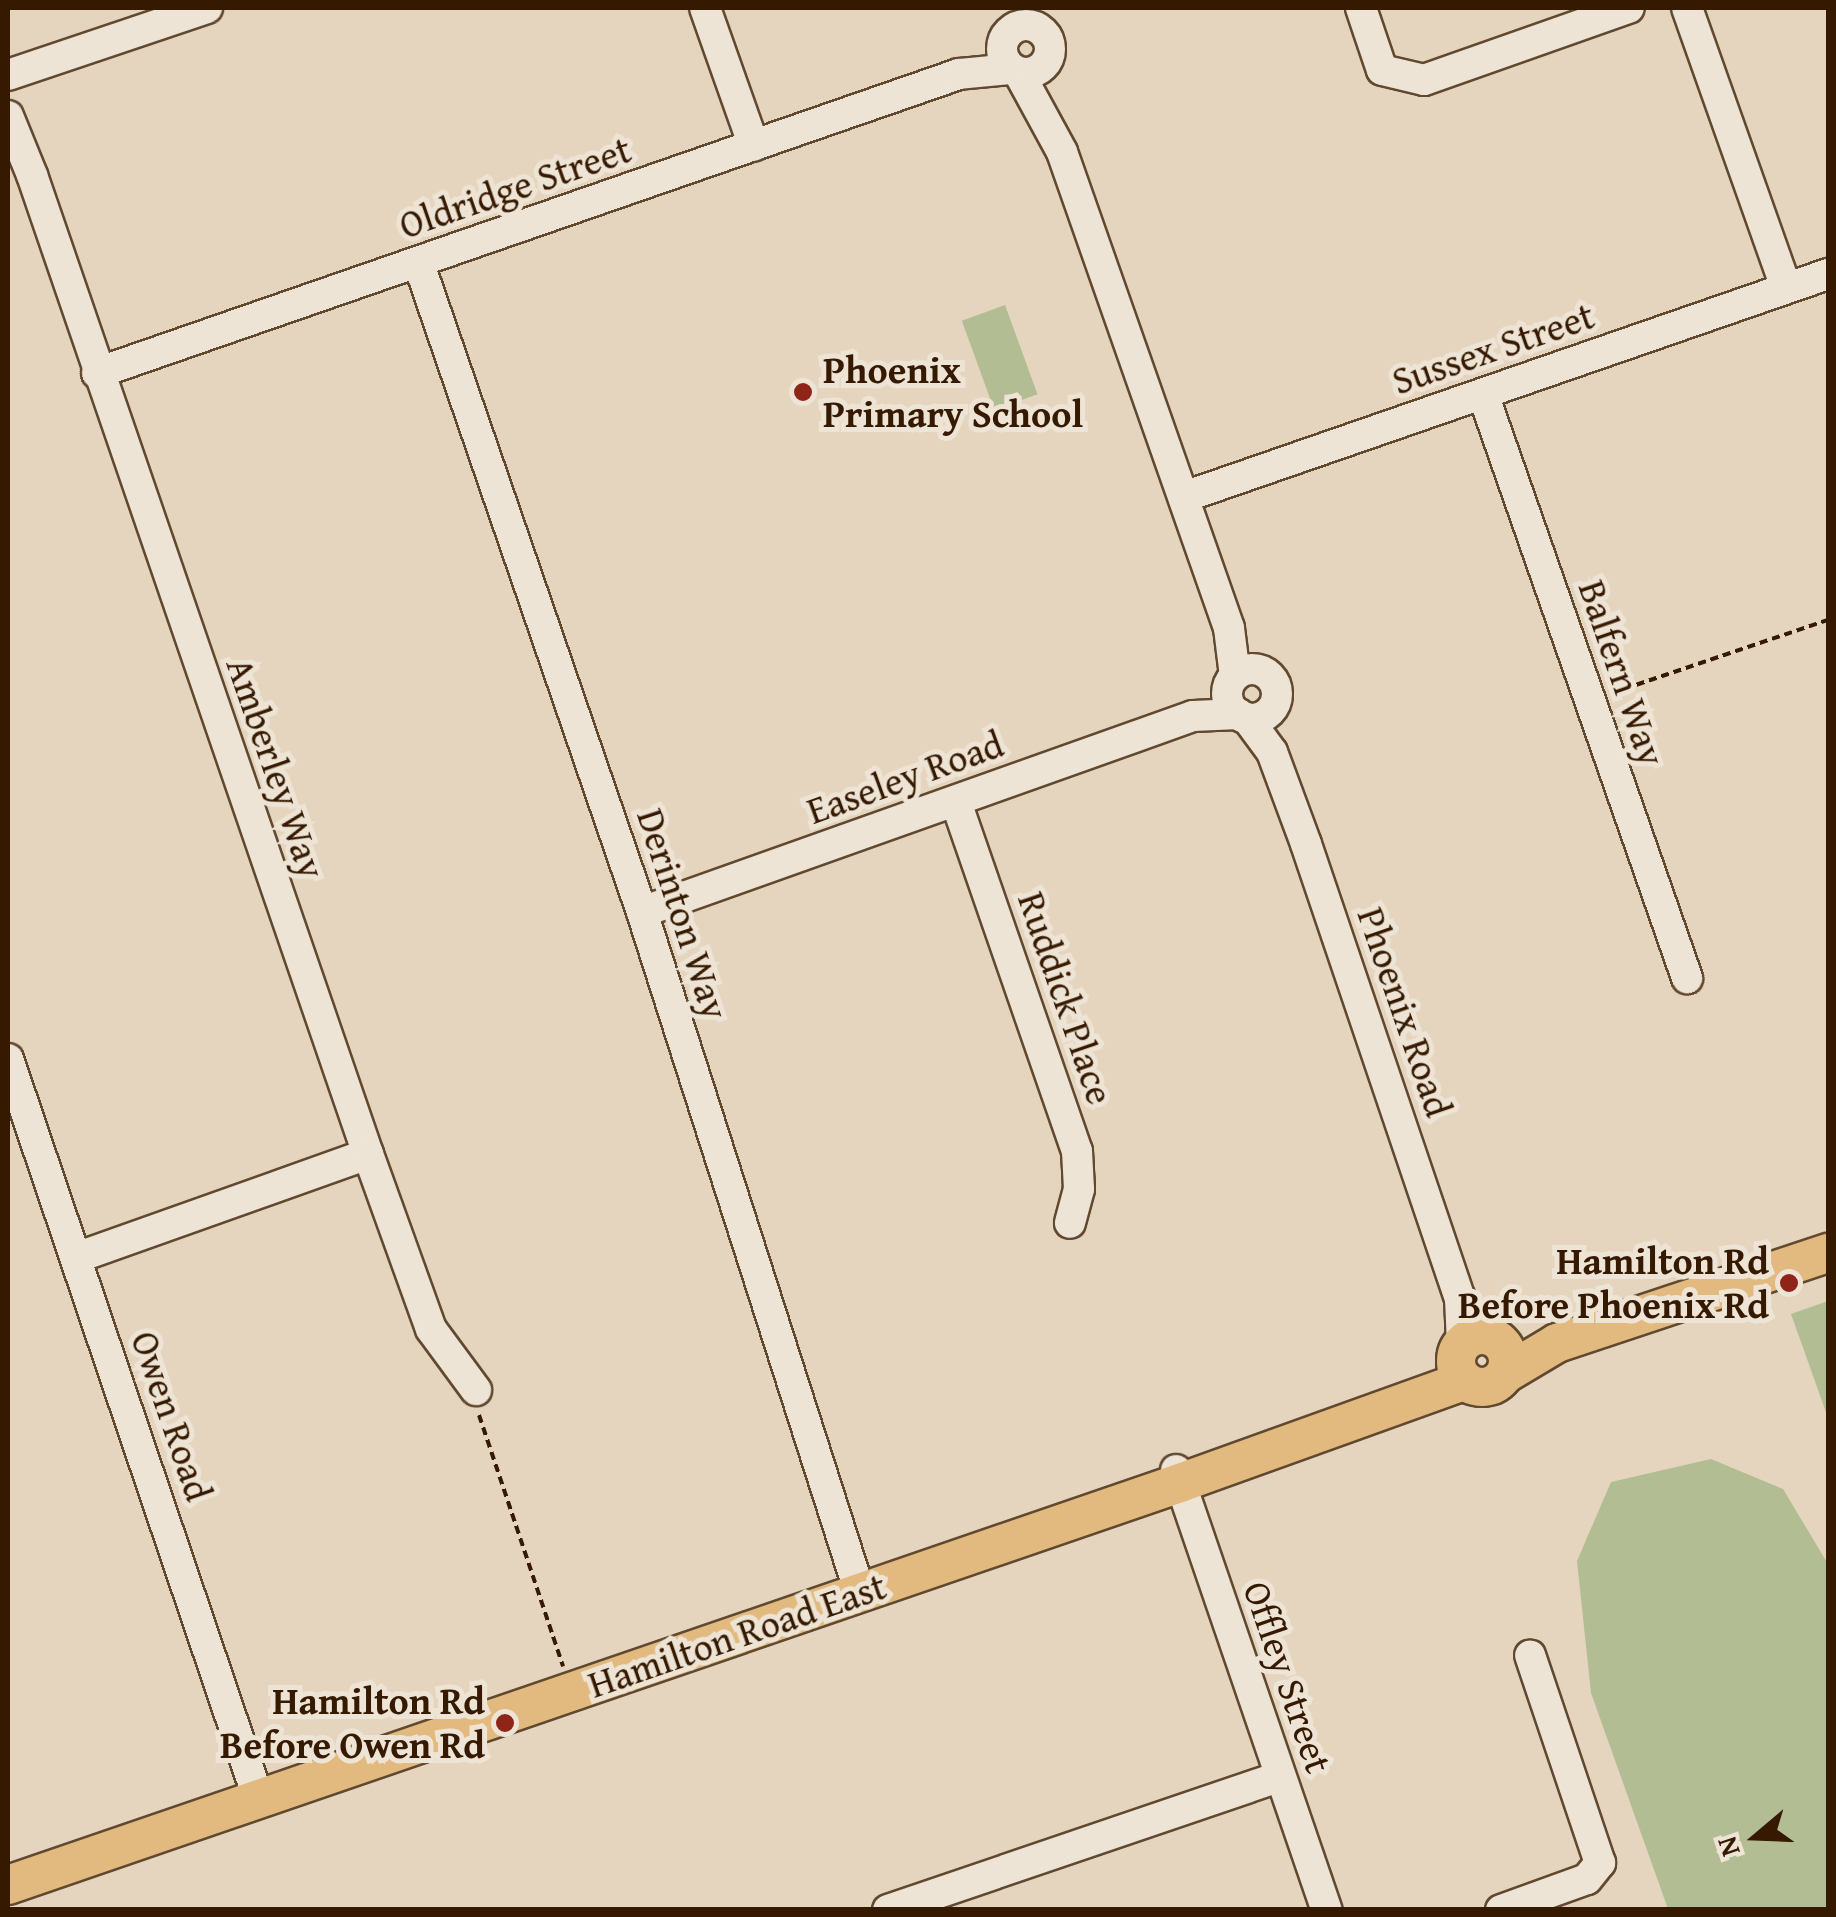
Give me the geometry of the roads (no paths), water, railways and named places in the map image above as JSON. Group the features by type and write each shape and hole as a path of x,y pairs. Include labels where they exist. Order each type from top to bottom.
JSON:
{"main road":[{"path":"1473,1350 1508,1357 1505,1374 1557,1344 1828,1254"},
{"path":"1473,1350 1557,1344"},
{"name":"Hamilton Road East","path":"8,1884 257,1792 1178,1476 1473,1350"},
{"name":"Hamilton Road East","path":"8,1866 257,1792"}],"street":[{"path":"8,74 207,8"},
{"path":"705,8 754,146"},
{"path":"1361,8 1382,70 1424,80 1628,8"},
{"path":"1687,8 1786,288"},
{"path":"1015,36 1050,42 1048,61 1062,152"},
{"path":"1015,36 1062,152 1228,628 1241,677 1229,703 1253,712 1276,686 1241,677"},
{"name":"Oldridge Street","path":"97,374 959,74 1015,36"},
{"name":"Amberley Way","path":"8,116 20,180 97,374 431,1329 476,1390"},
{"name":"Derinton Way","path":"419,264 642,912 858,1586"},
{"name":"Sussex Street","path":"1184,497 1828,274"},
{"name":"Balfern Way","path":"1483,394 1687,978"},
{"name":"Easeley Road","path":"1193,716 1241,677"},
{"name":"Easeley Road","path":"642,912 1193,716 1253,712"},
{"name":"Phoenix Road","path":"1253,712 1272,752 1460,1298 1473,1350"},
{"name":"Ruddick Place","path":"956,802 1077,1151 1078,1189 1070,1223"},
{"name":"Owen Road","path":"8,1059 257,1792"},
{"path":"76,1258 368,1154"},
{"name":"Offley Street","path":"1178,1476 1327,1910"},
{"path":"1501,1910 1586,1879 1600,1863 1530,1654"},
{"path":"888,1910 1279,1777"}],"place":[{"name":"Phoenix Primary School","path":"803,392"},
{"name":"Hamilton Rd Before Phoenix Rd","path":"1789,1283"},
{"name":"Hamilton Rd Before Owen Rd","path":"505,1723"}]}
